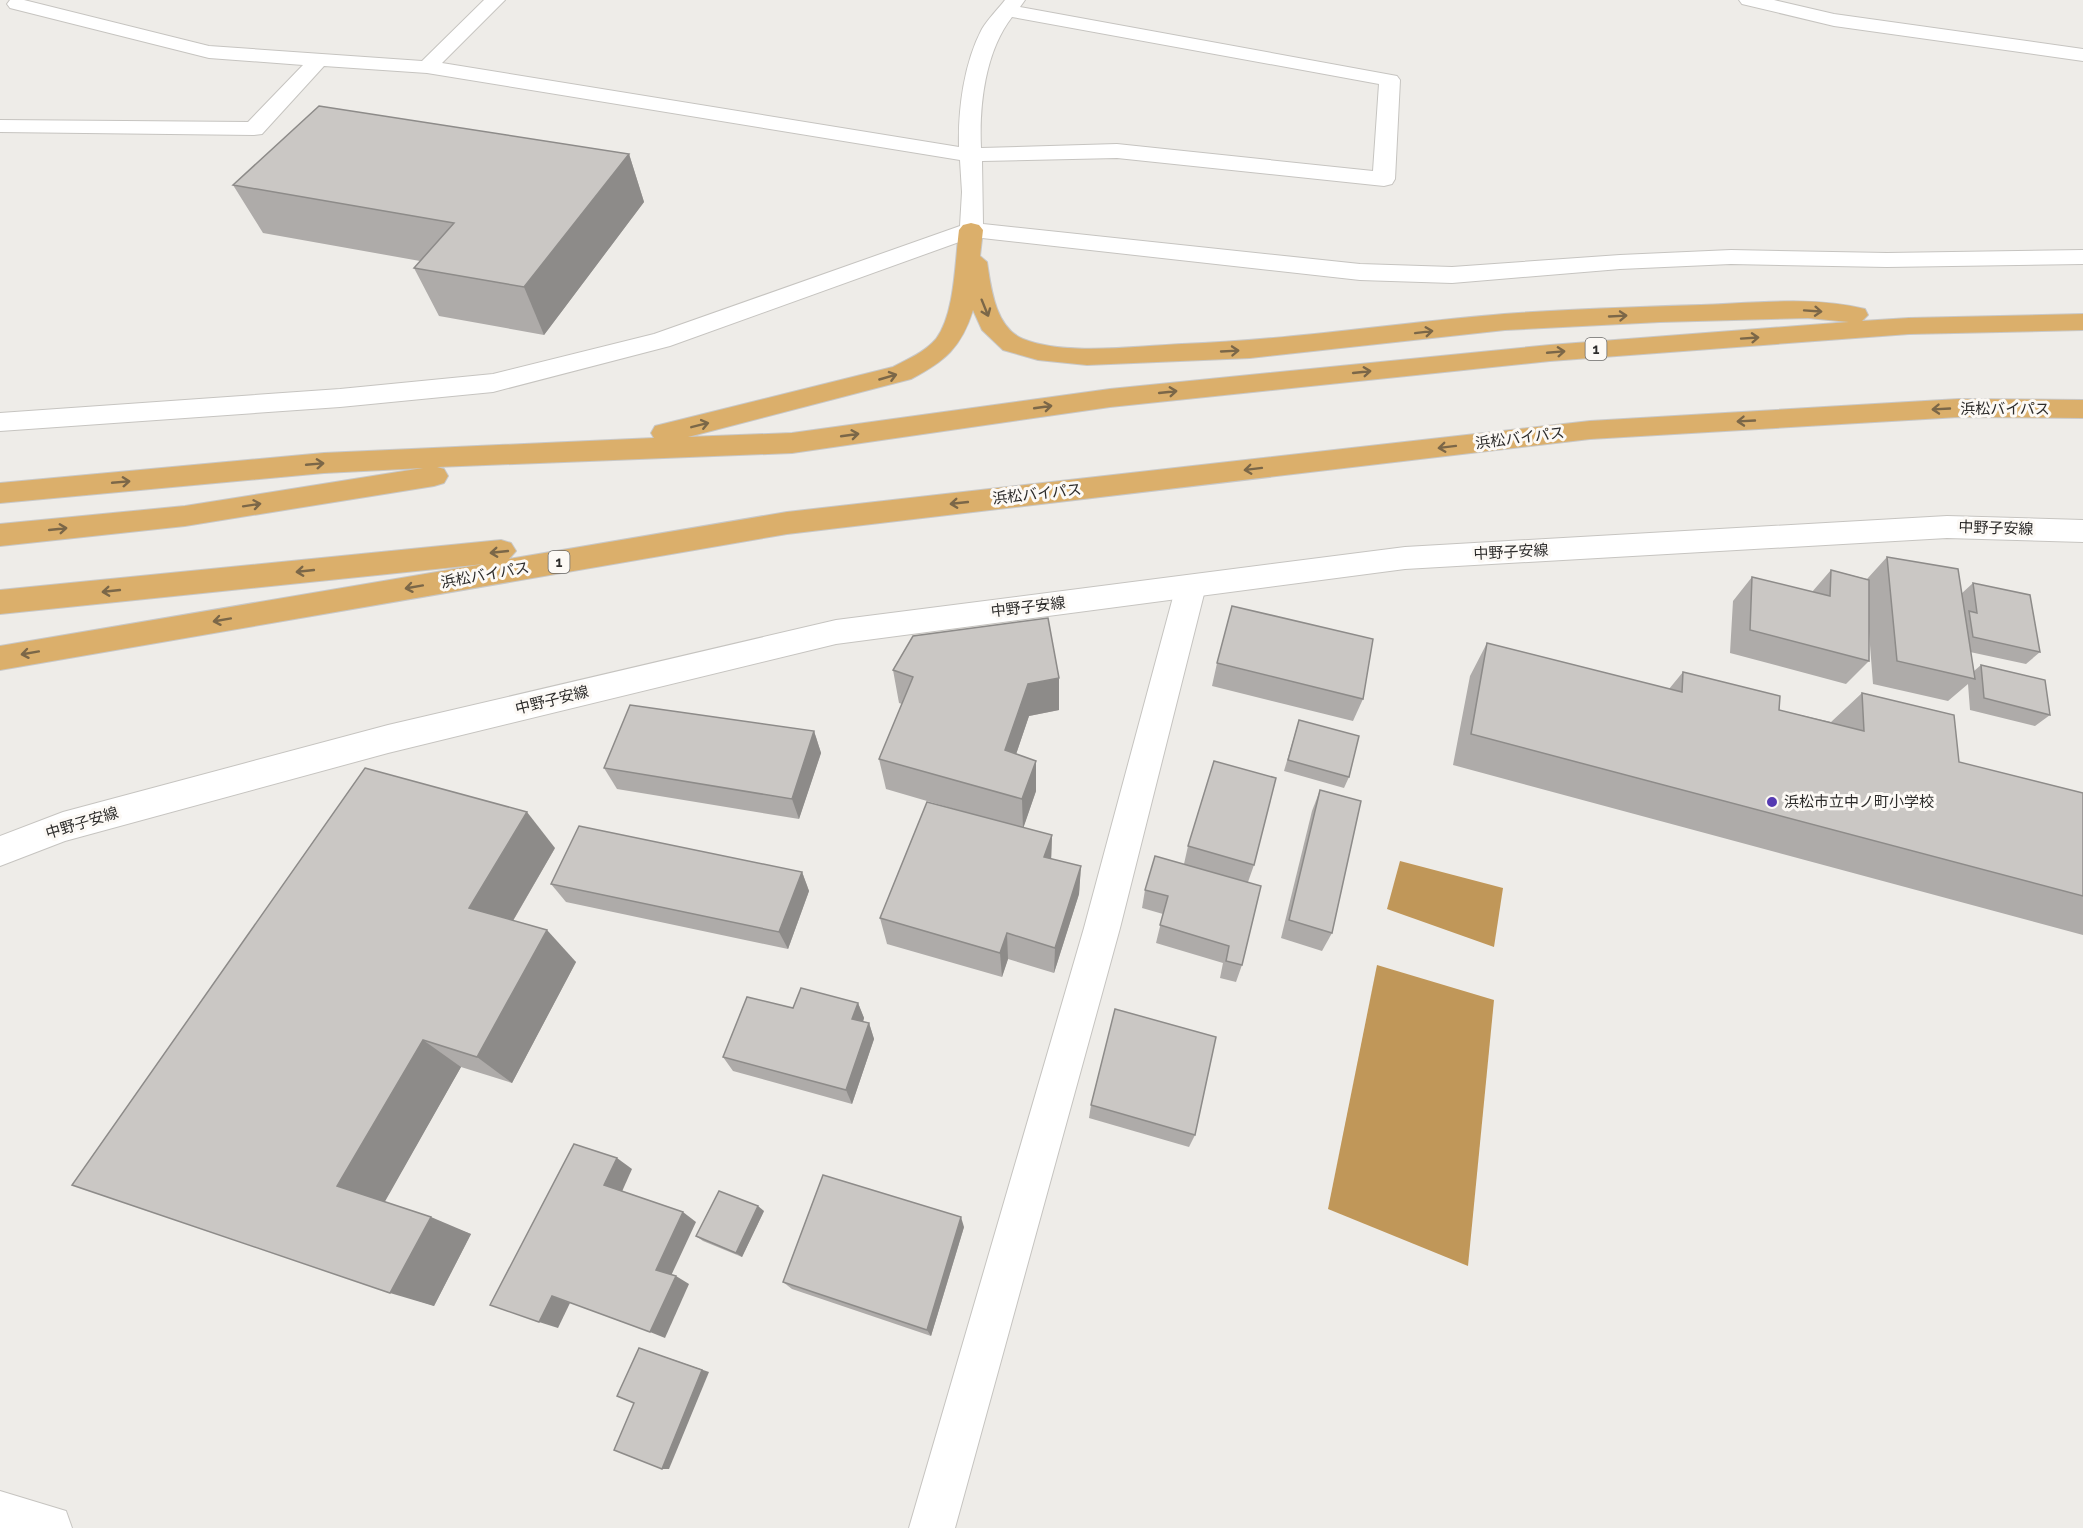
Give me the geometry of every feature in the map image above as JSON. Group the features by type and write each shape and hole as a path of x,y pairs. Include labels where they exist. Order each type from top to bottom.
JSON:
{"highway":[{"path":"971,230 979,292 992,324 1012,344 1038,352 1087,357 1250,350 1505,322 1660,314 1808,310 1944,325"},
{"path":"602,449 902,373 927,360 944,346 957,320 971,230"},
{"name":"1","path":"0,493 324,463 602,449 792,443 1110,398 1550,353 1944,325 2083,322"},
{"name":"浜松バイパス","path":"0,658 787,523 1590,430 1959,408 2083,409"},
{"name":"1","path":"0,535 185,516 602,449"},
{"path":"0,602 787,523"}],"street":[{"path":"427,67 495,0"},
{"path":"1749,0 1834,20 2083,55"},
{"path":"14,6 209,52 427,67 970,155 1117,151 1384,179 1390,80 1011,5 992,30 980,65 969,122 970,155 973,192 971,230"},
{"path":"0,126 254,129 319,60"},
{"path":"0,422 340,398 493,382 661,340 971,230 1360,272 1452,275 1620,262 1731,257 1887,260 2083,257"},
{"name":"中野子安線","path":"0,851 63,827 388,739 836,632 1405,558 1947,527 2083,531"},
{"path":"932,1528 1102,928 1191,586"},
{"path":"0,1514 49,1528"}],"shaded area":[{"path":"1400,861 1503,888 1494,947 1387,909"},
{"path":"1377,965 1494,1000 1468,1266 1328,1209"}],"building":[{"path":"319,106 629,154 524,287 414,268 454,223 233,185"},
{"path":"1887,557 1958,569 1975,679 1897,661"},
{"path":"1831,570 1869,580 1869,661 1750,630 1752,577 1830,596"},
{"path":"1973,583 2030,595 2040,652 1973,637 1969,611 1977,613"},
{"path":"1232,606 1373,639 1363,699 1217,663"},
{"path":"1048,618 1059,678 1028,684 1005,750 1036,761 1022,799 879,759 913,677 893,670 913,636"},
{"name":"浜松市立中ノ町小学校","path":"1487,643 1682,692 1683,672 1780,696 1779,710 1864,731 1862,693 1954,715 1959,762 2083,793 2083,896 1471,734"},
{"path":"1981,665 2045,680 2050,715 1984,698"},
{"path":"630,705 814,731 792,799 604,768"},
{"path":"1299,720 1359,736 1349,777 1288,760"},
{"path":"1214,761 1276,778 1254,865 1188,846"},
{"path":"365,768 527,812 469,908 547,930 477,1057 423,1040 337,1186 431,1217 390,1293 72,1185"},
{"path":"1320,790 1361,801 1332,933 1289,920"},
{"path":"927,802 1052,835 1044,857 1081,866 1055,948 1007,933 1000,953 880,918"},
{"path":"579,826 802,872 779,932 551,884"},
{"path":"1155,856 1261,886 1242,965 1226,961 1229,946 1160,925 1168,896 1145,890"},
{"path":"801,988 858,1003 852,1019 869,1023 846,1090 723,1057 747,997 793,1008"},
{"path":"1115,1009 1216,1037 1195,1135 1091,1105"},
{"path":"574,1144 617,1158 604,1185 683,1212 656,1270 676,1276 650,1332 552,1296 539,1322 490,1305"},
{"path":"823,1175 961,1217 927,1330 783,1282"},
{"path":"719,1191 758,1206 736,1253 696,1236"},
{"path":"639,1348 702,1370 662,1469 614,1450 634,1403 617,1396"}],"place":[{"name":"浜松市立中ノ町小学校","path":"1772,802"}]}
